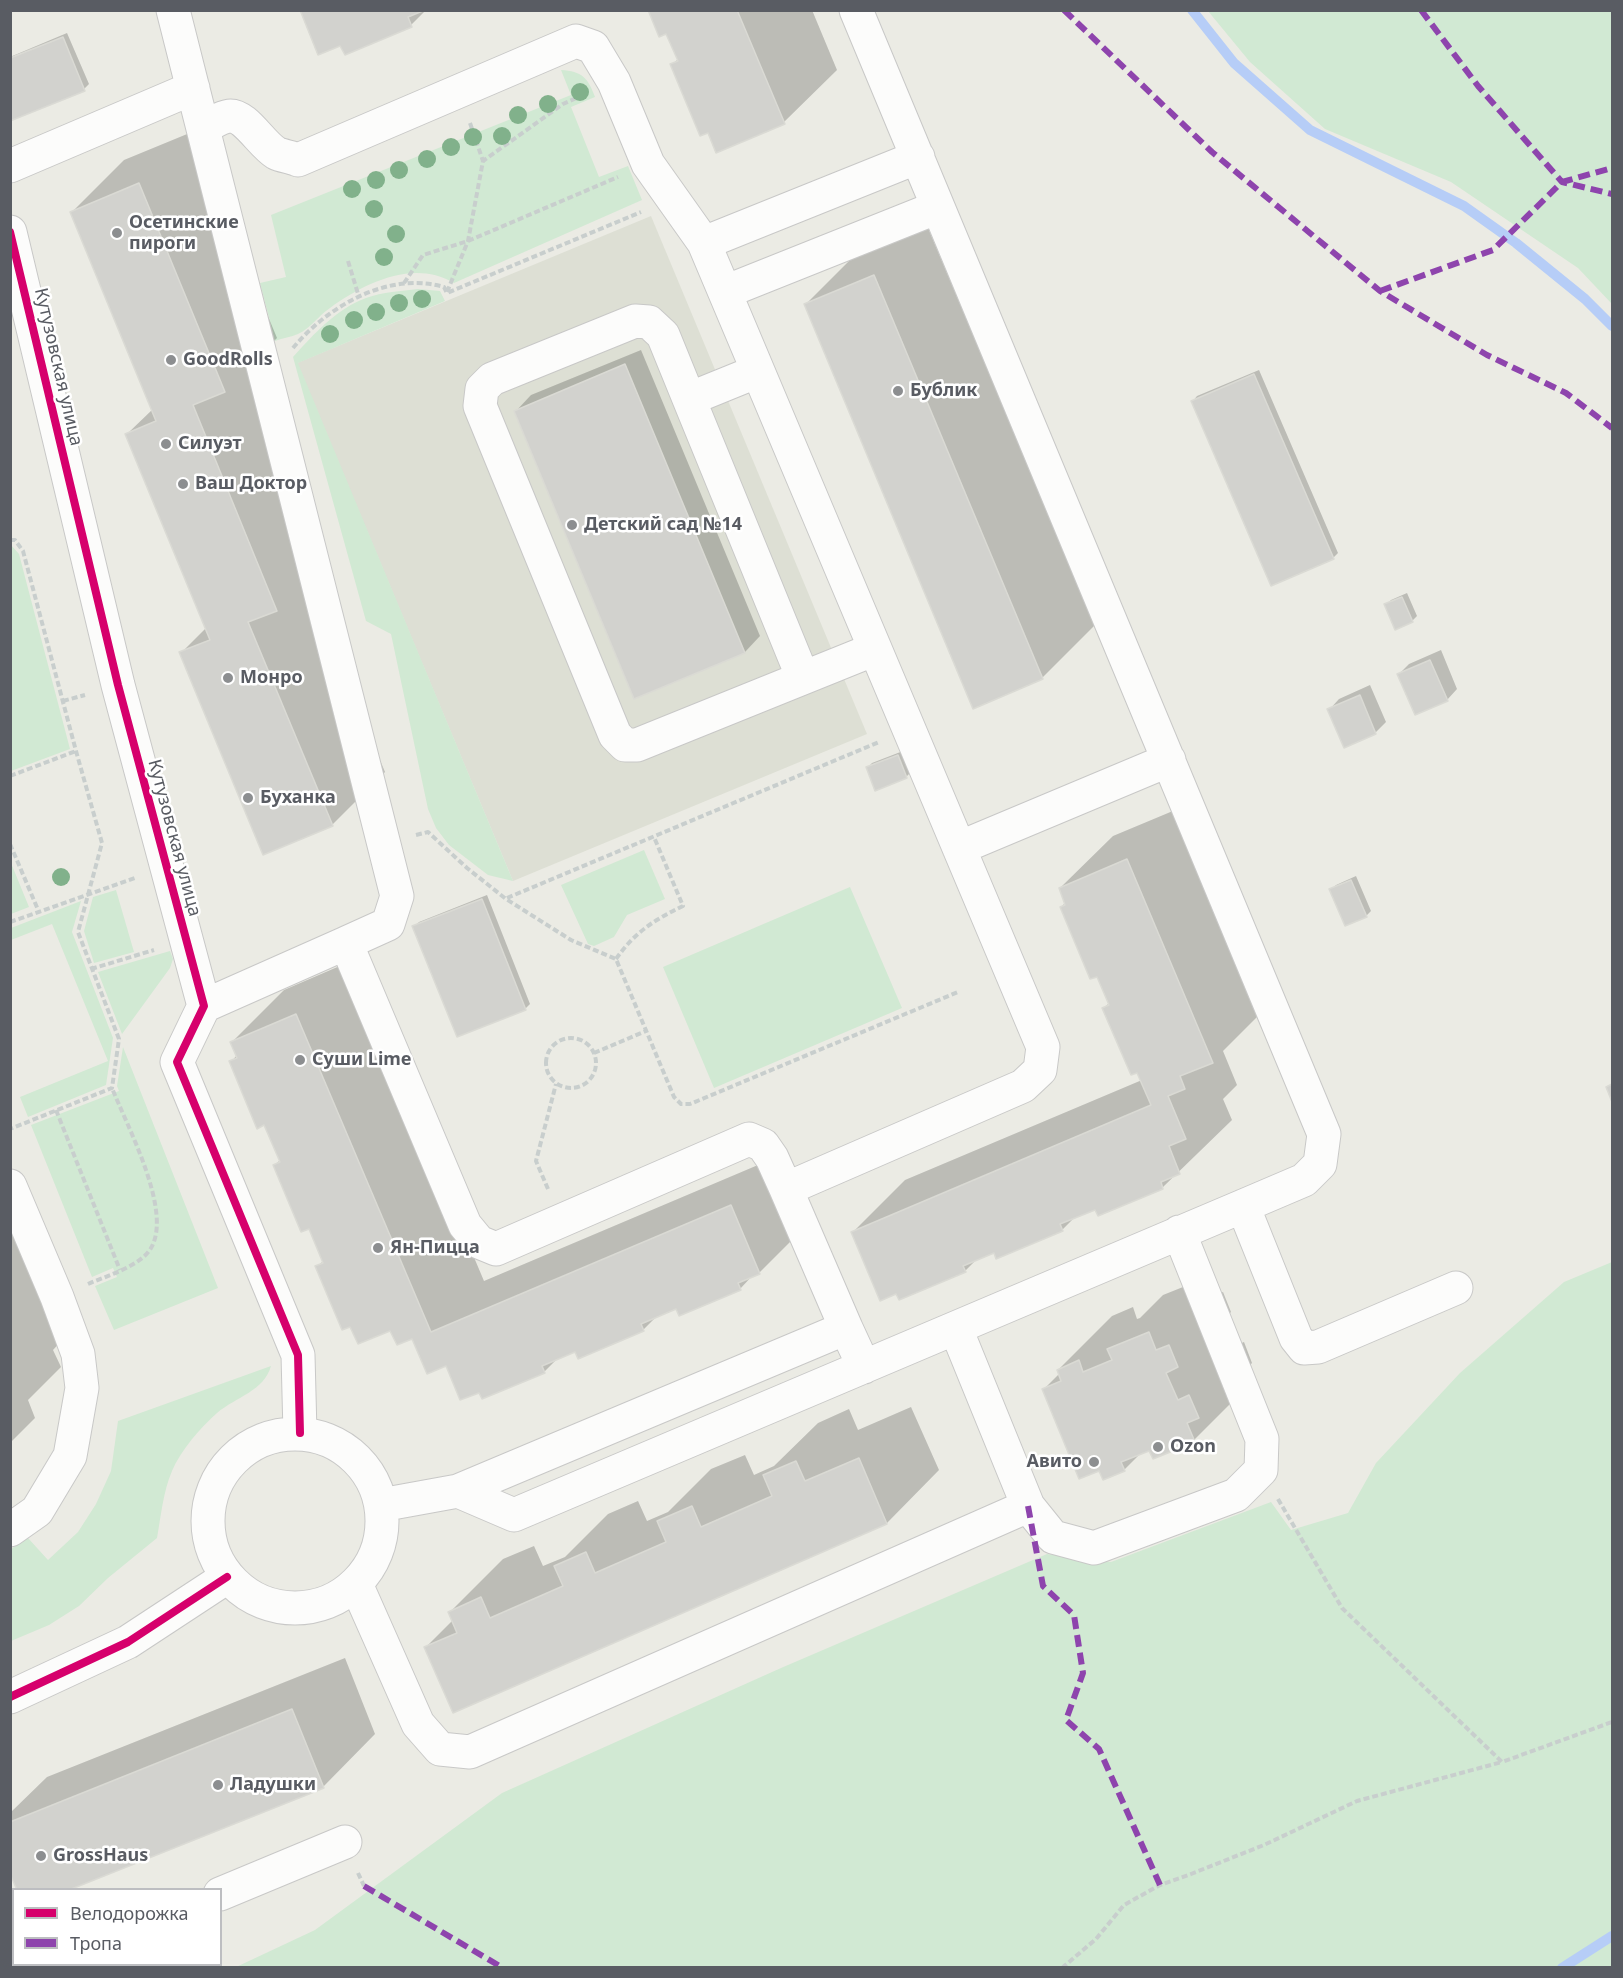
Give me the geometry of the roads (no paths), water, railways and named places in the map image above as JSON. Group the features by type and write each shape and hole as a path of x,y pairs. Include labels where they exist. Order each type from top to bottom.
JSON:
{"street":[{"path":"173,10 397,896 388,924 204,1006 177,1062 298,1355 300,1433"},
{"path":"458,1491 514,1515 1304,1180 1320,1164 1324,1134 856,10"},
{"path":"203,127 228,116 236,116 276,153 298,160 576,41 593,47 614,82 648,164 704,243 1044,1047 1040,1070 1023,1086 786,1189"},
{"path":"10,166 193,88"},
{"path":"704,243 918,157"},
{"path":"725,292 938,207"},
{"name":"Кутузовская улица","path":"10,232 118,685 204,1006"},
{"path":"803,678 663,335 649,322 634,321 492,379 482,389 480,406 615,735 625,745 637,745 875,649"},
{"path":"689,399 758,371"},
{"path":"959,848 1168,760"},
{"path":"346,943 465,1225 479,1242 496,1249 749,1139 763,1144 772,1158 864,1367"},
{"path":"10,1186 57,1297 78,1354 81,1388 70,1456 37,1511 10,1530"},
{"path":"1243,1206 1296,1338 1304,1348 1318,1347 1456,1287"},
{"path":"956,1329 1028,1506 1053,1537 1094,1548 1236,1495 1261,1470 1263,1438 1179,1232"},
{"path":"381,1505 458,1491 846,1328"},
{"path":"300,1433 337,1444 366,1470 381,1505 382,1533 373,1561 356,1584 326,1603 290,1609 255,1600 227,1577 209,1541 209,1500 227,1464 260,1440 300,1433"},
{"path":"356,1584 418,1724 440,1749 470,1752 1028,1506"},
{"path":"10,1697 128,1642 227,1577"},
{"path":"222,1893 345,1842"}],"waterway":[{"path":"1192,10 1234,63 1310,130 1464,206 1516,243 1585,299 1612,326"},
{"path":"1562,1968 1612,1936"}],"place":[{"name":"Осетинские пироги","path":"117,233"},
{"name":"GoodRolls","path":"171,360"},
{"name":"Бублик","path":"898,391"},
{"name":"Силуэт","path":"166,444"},
{"name":"Ваш Доктор","path":"183,484"},
{"name":"Детский сад №14","path":"572,525"},
{"name":"Монро","path":"228,678"},
{"name":"Буханка","path":"248,798"},
{"name":"Суши Lime","path":"300,1060"},
{"name":"Ян-Пицца","path":"378,1248"},
{"name":"Ozon","path":"1158,1447"},
{"name":"Авито","path":"1094,1462"},
{"name":"Ладушки","path":"218,1785"},
{"name":"GrossHaus","path":"41,1856"}]}
